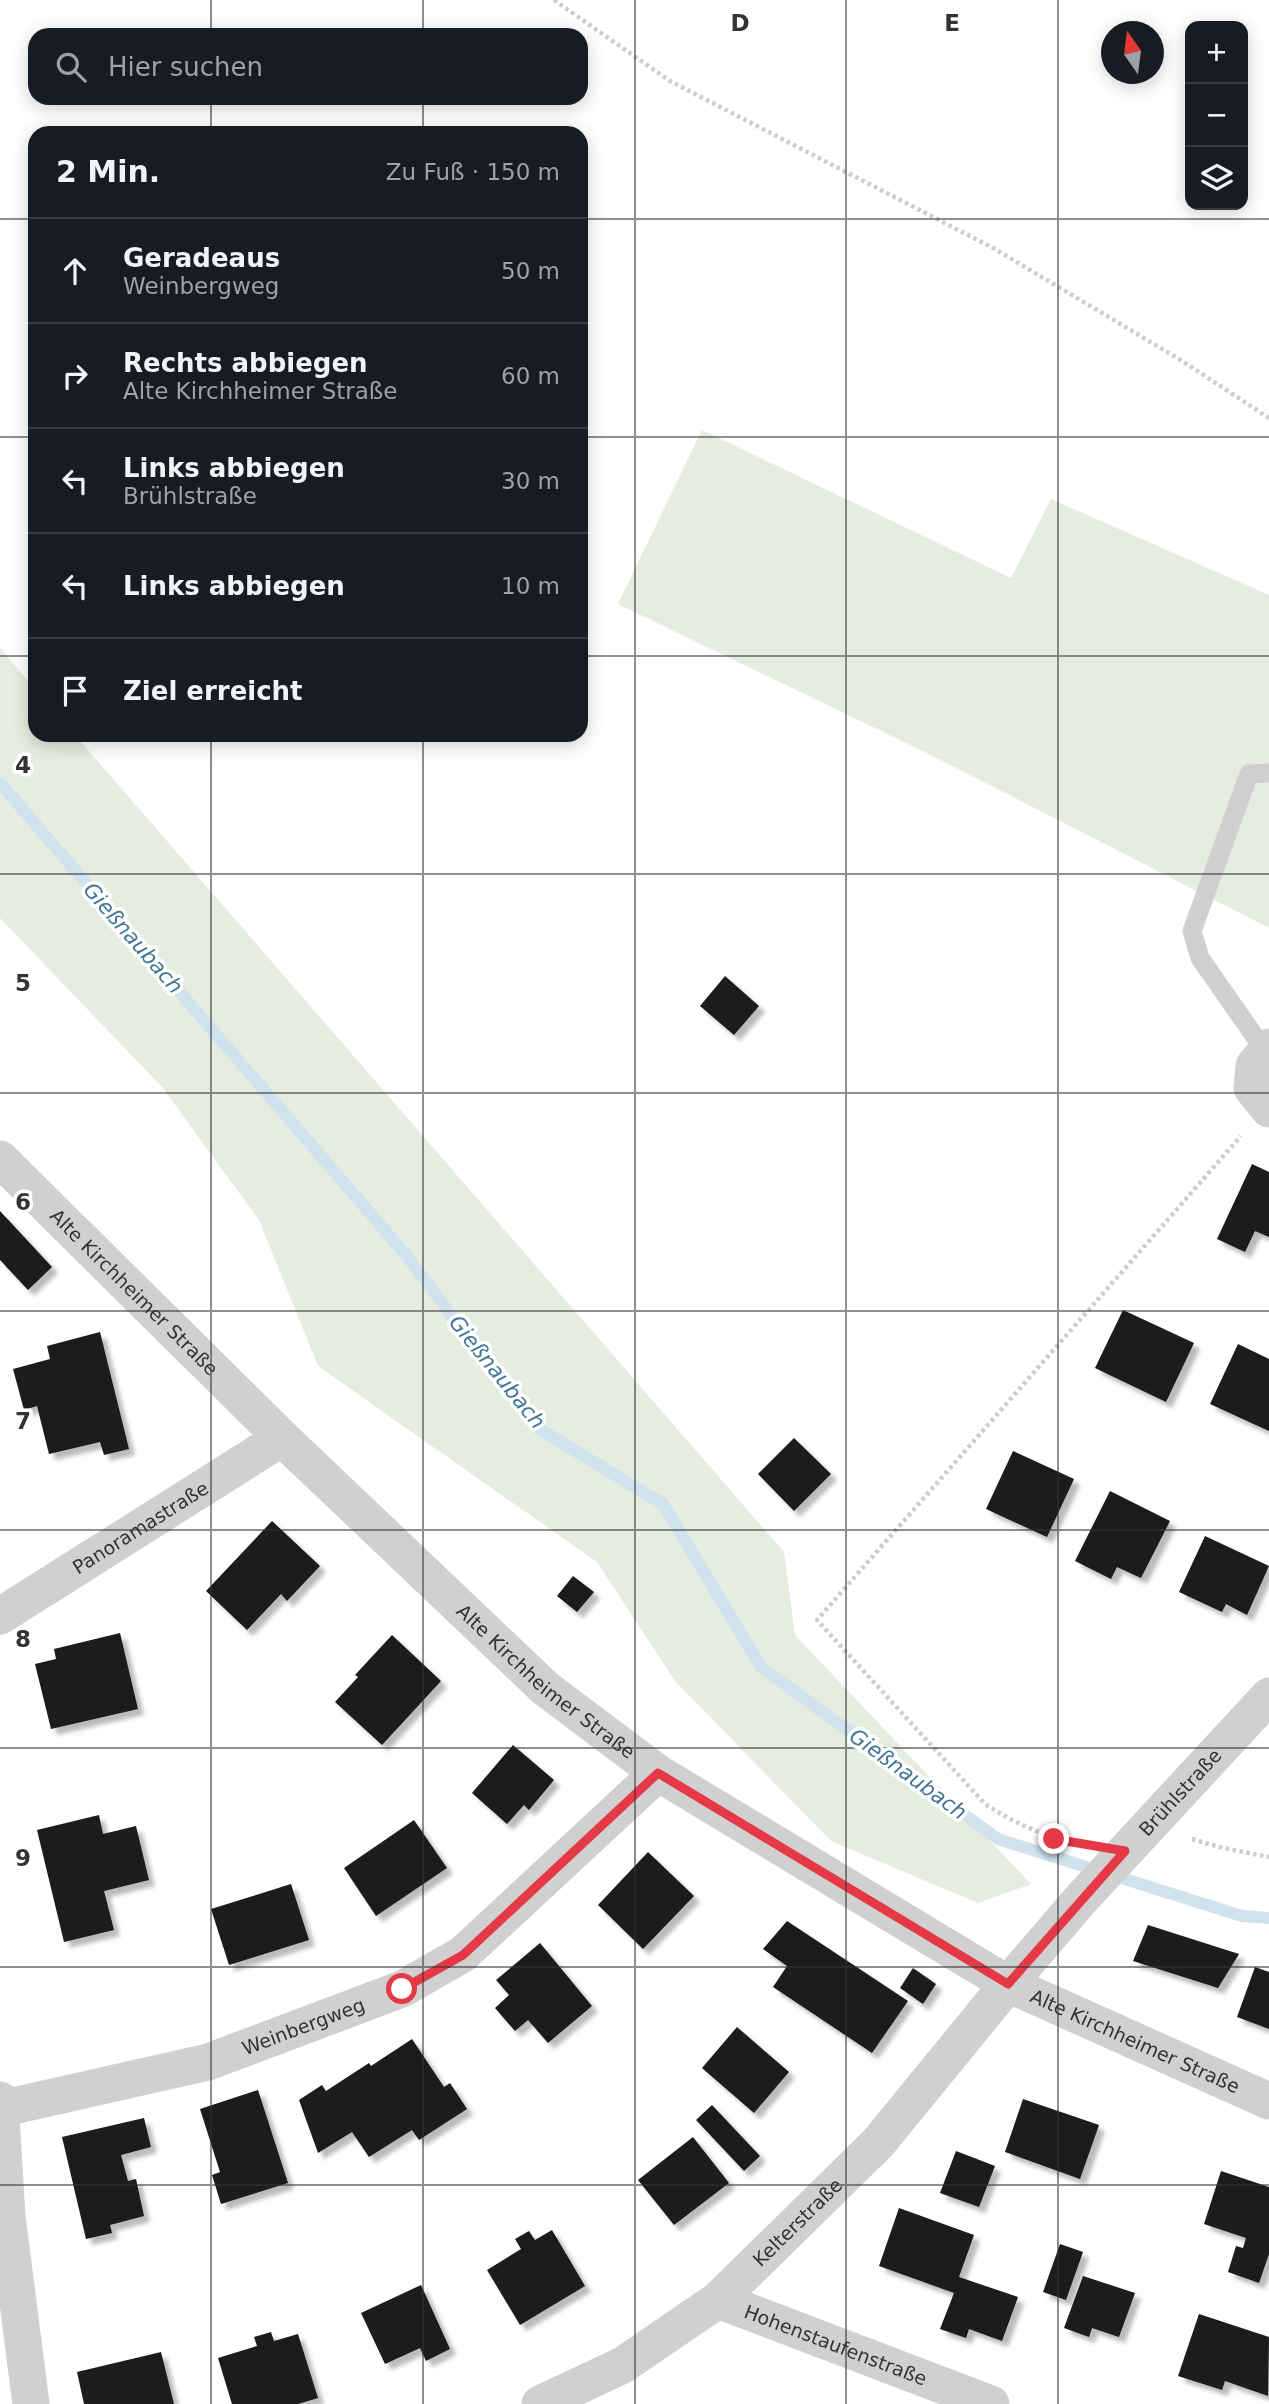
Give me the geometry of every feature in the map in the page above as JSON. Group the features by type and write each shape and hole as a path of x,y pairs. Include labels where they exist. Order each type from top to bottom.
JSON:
{"street":[{"path":"1267,1049 1254,1066 1252,1088 1268,1108"},
{"name":"Alte Kirchheimer Straße","path":"0,1159 282,1438 545,1688 658,1773 1008,1984 1269,2101"},
{"name":"Panoramastraße","path":"0,1616 282,1438"},
{"name":"Brühlstraße","path":"1008,1984 1082,1898 1269,1696"},
{"name":"Weinbergweg","path":"0,2109 208,2062 402,1989 463,1955 658,1773"},
{"name":"Kelterstraße","path":"540,2404 623,2365 719,2300 878,2143 1008,1984"},
{"path":"0,2100 7,2216 31,2404"},
{"name":"Hohenstaufenstraße","path":"719,2300 991,2404"}],"lane":[{"path":"1267,1049 1200,958 1192,930 1249,774 1269,774"}],"path":[{"path":"554,0 670,81 995,249 1179,359 1269,418"},
{"path":"1125,1851 1054,1839 1003,1816 985,1804 817,1620 1268,1108"},
{"path":"1156,1818 1174,1833 1219,1847 1269,1857"}],"shaded area":[{"path":"702,430 1011,578 1051,499 1269,595 1269,928 927,753 618,604"},
{"path":"0,648 28,681 28,742 81,742 784,1552 795,1635 1031,1884 978,1903 831,1841 675,1681 597,1562 318,1366 259,1220 162,1087 0,918"}],"building":[{"path":"725,976 759,1006 734,1035 700,1006"},
{"path":"1252,1164 1269,1172 1269,1237 1255,1231 1245,1252 1217,1239"},
{"path":"0,1211 52,1267 28,1290 0,1260"},
{"path":"1123,1310 1194,1343 1166,1402 1095,1368"},
{"path":"100,1332 129,1449 104,1455 100,1442 49,1454 37,1406 24,1410 13,1369 50,1359 47,1346"},
{"path":"1238,1344 1269,1359 1269,1431 1210,1404"},
{"path":"794,1438 831,1474 794,1511 758,1474"},
{"path":"1013,1451 1074,1479 1047,1537 986,1509"},
{"path":"1110,1491 1170,1521 1141,1578 1117,1567 1111,1579 1075,1561"},
{"path":"272,1521 320,1566 287,1601 281,1594 247,1630 206,1591"},
{"path":"1205,1536 1269,1566 1247,1615 1226,1604 1222,1612 1179,1592"},
{"path":"573,1576 594,1592 577,1612 557,1596"},
{"path":"120,1633 138,1709 51,1729 35,1664 56,1659 54,1649"},
{"path":"392,1635 441,1681 382,1745 335,1702 358,1677 355,1675"},
{"path":"513,1745 554,1780 529,1810 524,1805 507,1824 472,1793"},
{"path":"99,1815 103,1834 136,1826 149,1880 104,1891 114,1930 64,1942 37,1830"},
{"path":"414,1820 447,1868 376,1916 344,1868"},
{"path":"648,1852 694,1896 643,1949 598,1905"},
{"path":"291,1884 309,1940 229,1965 211,1909"},
{"path":"787,1921 908,2001 872,2053 773,1987 787,1966 763,1949"},
{"path":"1148,1925 1239,1954 1218,1988 1133,1961"},
{"path":"540,1943 592,2006 548,2043 528,2020 515,2031 495,2008 509,1995 496,1980"},
{"path":"1255,1967 1269,1972 1269,2029 1237,2017"},
{"path":"913,1968 936,1984 923,2004 900,1988"},
{"path":"737,2027 789,2072 754,2113 702,2068"},
{"path":"412,2039 444,2087 450,2083 467,2109 419,2140 412,2130 369,2157 352,2132 318,2153 299,2100 322,2085 326,2091"},
{"path":"258,2090 288,2183 221,2204 212,2175 220,2172 200,2109"},
{"path":"1023,2099 1099,2125 1080,2179 1005,2152"},
{"path":"712,2105 760,2156 744,2171 696,2120"},
{"path":"144,2118 151,2147 121,2155 128,2181 136,2179 144,2216 110,2225 112,2233 86,2239 62,2137"},
{"path":"693,2137 729,2183 674,2225 638,2180"},
{"path":"956,2151 995,2166 979,2207 940,2193"},
{"path":"1221,2171 1269,2187 1269,2254 1259,2283 1228,2272 1236,2246 1243,2248 1246,2238 1204,2224"},
{"path":"899,2208 974,2235 959,2277 1018,2297 1002,2341 969,2329 966,2338 940,2329 954,2293 879,2266"},
{"path":"552,2230 585,2286 520,2325 487,2270 521,2249 515,2239 529,2231 535,2240"},
{"path":"1060,2244 1083,2252 1066,2300 1043,2292"},
{"path":"1083,2276 1135,2293 1119,2337 1092,2328 1089,2337 1064,2328"},
{"path":"421,2285 450,2349 426,2361 420,2348 385,2364 361,2313"},
{"path":"1199,2314 1269,2337 1268,2396 1225,2381 1222,2390 1178,2376"},
{"path":"271,2332 274,2341 298,2334 318,2398 298,2404 232,2404 218,2358 257,2346 254,2337"},
{"path":"161,2352 174,2404 84,2404 77,2372"}],"waterway":[{"name":"Gießnaubach","path":"0,783 406,1255 536,1427 663,1504 761,1667 998,1839 1242,1916 1269,1918"}],"route":[{"path":"402,1989 463,1955 658,1773 1008,1984 1125,1851 1054,1839"}]}
